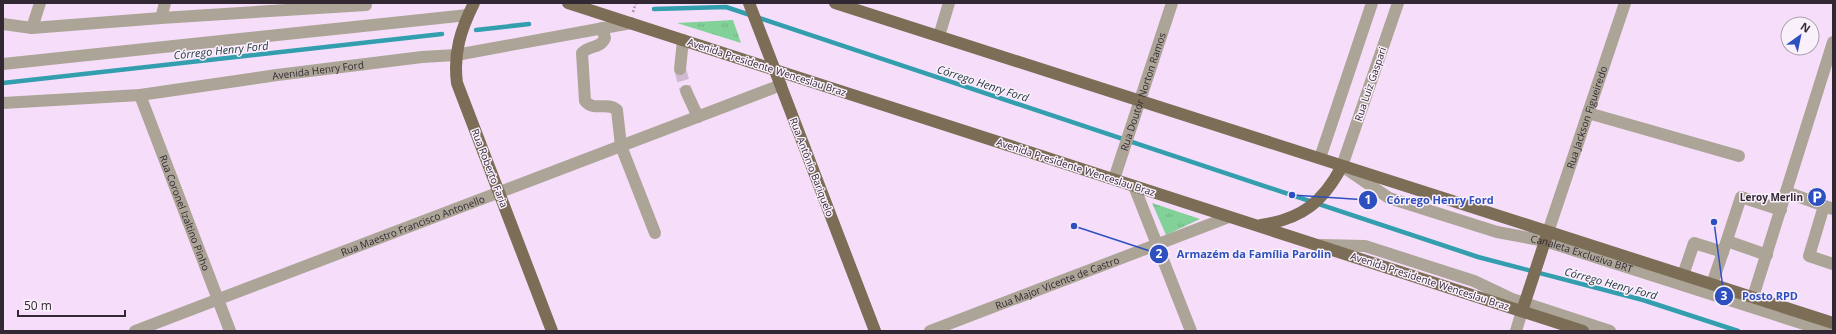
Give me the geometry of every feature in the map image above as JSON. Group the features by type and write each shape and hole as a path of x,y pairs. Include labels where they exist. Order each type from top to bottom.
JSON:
{"main road":[{"name":"Rua Roberto Faria","path":"474,3 460,34 456,55 458,82 552,331"},
{"name":"Avenida Presidente Wenceslau Braz","path":"568,3 1316,245"},
{"name":"Rua Antônio Bariquelo","path":"749,3 875,331"},
{"path":"835,3 1320,158 1340,170 1546,240 1683,275 1833,323"},
{"path":"1257,226 1278,223 1303,213 1323,196 1340,170"},
{"path":"1525,304 1546,240"},
{"name":"Avenida Presidente Wenceslau Braz","path":"1525,304 1583,331"}],"street":[{"path":"32,28 40,3"},
{"path":"161,18 166,3"},
{"path":"939,36 949,3"},
{"name":"Rua Doutor Norton Ramos","path":"1114,179 1172,3"},
{"path":"1320,158 1372,3"},
{"name":"Rua Luiz Gaspari","path":"1340,170 1398,3"},
{"name":"Rua Jackson Figueiredo","path":"1546,240 1625,3"},
{"path":"3,24 32,28 366,5"},
{"path":"3,64 468,16"},
{"name":"Avenida Henry Ford","path":"3,103 140,95 277,75 422,57 456,55 631,23"},
{"path":"602,28 605,38 603,42 599,46 585,49 582,53 585,101 588,106 594,108 608,106 617,110 621,146 655,233"},
{"path":"680,69 683,40"},
{"path":"1753,297 1833,42"},
{"name":"Rua Maestro Francisco Antonello","path":"135,331 781,85"},
{"path":"686,91 698,116"},
{"name":"Rua Coronel Izaltino Pinho","path":"140,95 230,331"},
{"path":"1588,114 1739,156"},
{"path":"1134,186 1191,331"},
{"path":"1786,192 1828,208 1808,256 1833,264"},
{"path":"1712,284 1741,197 1781,210"},
{"name":"Rua Major Vicente de Castro","path":"930,331 1229,217"},
{"name":"Canaleta Exclusiva BRT","path":"1546,240 1826,331"},
{"path":"1683,275 1694,243 1767,254"},
{"path":"1316,245 1365,246 1474,281 1525,304 1610,331"},
{"path":"1516,331 1525,304"}],"green space":[{"path":"733,20 741,43 677,23"},
{"path":"1152,203 1200,219 1166,235"}],"waterway":[{"name":"Córrego Henry Ford","path":"654,9 726,7 1478,257 1643,300 1738,331"},
{"name":"Córrego Henry Ford","path":"476,30 529,24"},
{"name":"Córrego Henry Ford","path":"3,83 442,34"}],"tunnel":[{"path":"680,69 686,91"}],"place":[{"name":"Córrego Henry Ford","path":"1292,195"},
{"name":"Leroy Merlin","path":"1817,197"},
{"name":"Posto RPD","path":"1714,222"},
{"name":"Armazém da Família Parolin","path":"1074,226"}]}
